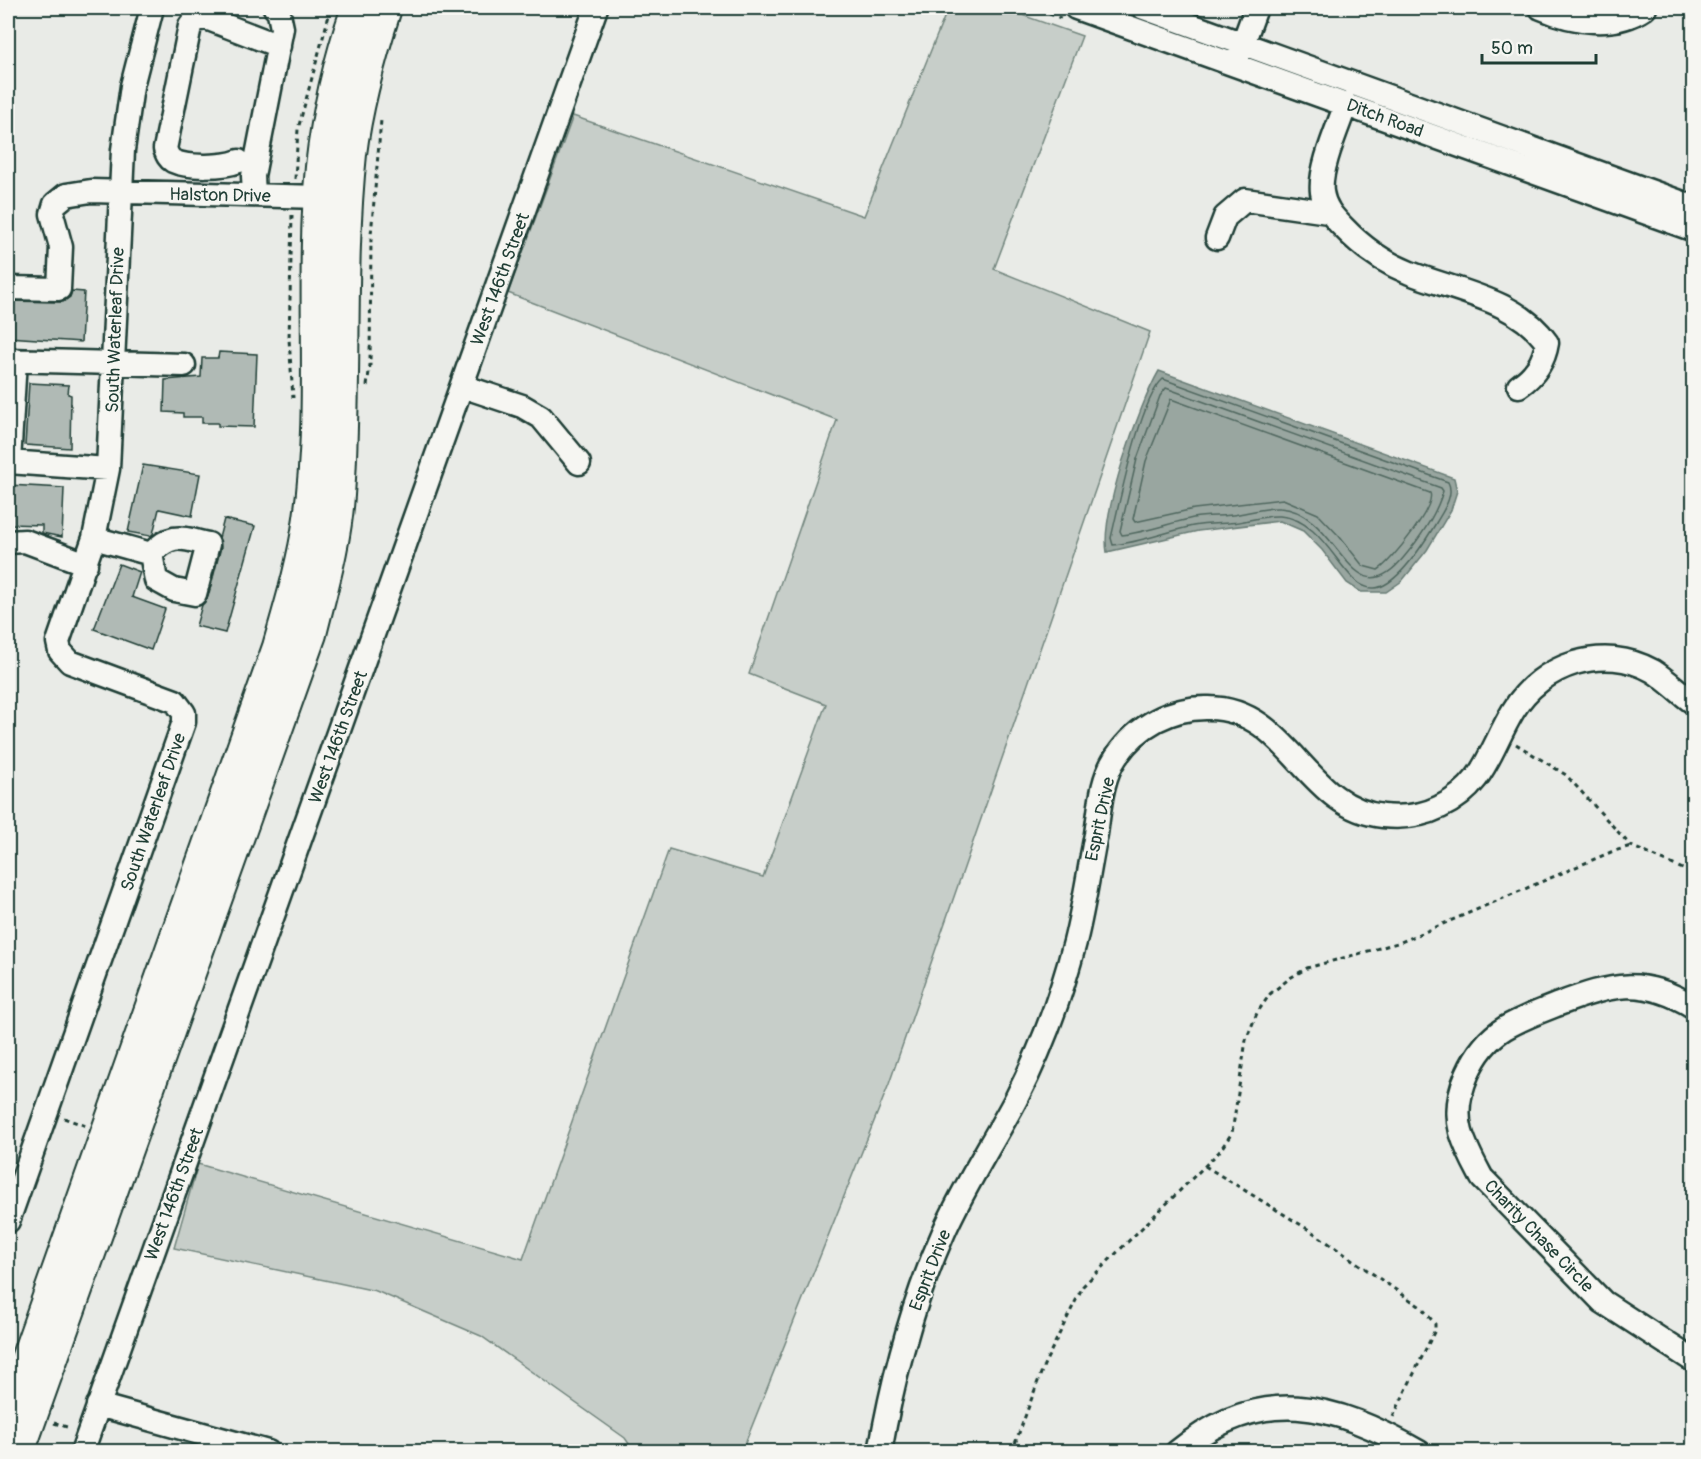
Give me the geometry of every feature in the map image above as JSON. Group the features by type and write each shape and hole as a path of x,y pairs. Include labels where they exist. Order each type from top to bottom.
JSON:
{"main road":[{"path":"8,1410 278,647 296,587 309,518 314,454 319,197 327,120 339,65 357,8"},
{"path":"20,1452 311,634 328,564 339,497 346,236 351,152 363,86 386,8"}],"street":[{"name":"South Waterleaf Drive","path":"8,1221 184,722 181,706 168,697 78,666 64,659 60,651 61,629 94,538 108,469 115,363 123,150 132,86 152,8"},
{"path":"254,195 248,162 279,46 282,28 278,9 275,8"},
{"name":"Ditch Road","path":"1076,8 1239,53 1694,207"},
{"name":"Ditch Road","path":"1144,8 1346,104 1694,230"},
{"path":"1239,53 1256,8"},
{"path":"1541,8 1575,20 1597,22 1619,18 1646,8"},
{"name":"West 146th Street","path":"85,1443 594,14"},
{"path":"248,162 198,152 174,161 168,157 165,149 190,26 195,20 206,18 279,46"},
{"path":"1346,104 1324,175 1322,192 1328,212 1355,239 1385,261 1409,273 1496,304 1528,320 1547,343 1545,357 1533,376 1519,386"},
{"name":"Halston Drive","path":"8,288 59,289 61,247 52,214 55,204 66,195 91,191 319,197"},
{"path":"1217,238 1225,217 1245,200 1328,212"},
{"path":"108,469 8,462 11,360 184,365"},
{"path":"462,386 522,405 541,417 579,463"},
{"path":"94,538 151,554"},
{"path":"8,542 25,541 86,564"},
{"name":"Esprit Drive","path":"880,1452 903,1343 925,1279 944,1232 1041,1046 1063,987 1081,919 1105,781 1115,759 1130,739 1150,722 1171,712 1190,708 1233,710 1268,728 1335,798 1371,814 1392,817 1416,816 1439,808 1472,786 1489,761 1522,697 1549,673 1585,660 1616,660 1652,671 1694,703"},
{"name":"Charity Chase Circle","path":"1694,1007 1658,989 1621,985 1592,991 1550,1007 1503,1029 1491,1039 1472,1064 1464,1085 1460,1106 1461,1130 1470,1156 1482,1178 1603,1302 1694,1361"},
{"path":"98,1405 268,1452"},
{"path":"1177,1452 1212,1426 1268,1409 1309,1408 1331,1412 1385,1433 1419,1452"}],"path":[{"path":"292,217 289,339 294,406"},
{"path":"1501,734 1566,775 1631,846 1694,874"},
{"path":"1012,1452 1044,1365 1083,1286 1219,1152 1232,1133 1246,1040 1257,1013 1270,994 1307,968 1401,942 1611,852 1631,846"},
{"path":"46,1111 88,1127 92,1116"},
{"path":"1204,1166 1311,1231 1422,1308 1432,1321 1435,1330 1385,1433"},
{"path":"49,1421 85,1443"}],"shaded area":[{"path":"948,8 1002,8 1082,36 994,269 1150,332 889,1084 742,1451 634,1451 625,1438 481,1336 376,1291 174,1248 198,1164 523,1259 669,849 763,877 826,704 749,674 837,420 508,293 573,116 864,216"}],"water":[{"path":"1159,371 1454,478 1457,491 1451,510 1427,550 1402,581 1386,592 1361,592 1347,583 1322,550 1303,531 1280,521 1198,531 1107,552 1106,535 1115,487 1141,408"}],"building":[{"path":"72,291 84,292 81,342 8,337 8,301 63,302 70,297"},
{"path":"219,352 257,354 254,427 218,426 218,423 202,423 202,417 183,417 183,413 164,412 165,380 201,377 202,358 218,358"},
{"path":"29,383 69,385 68,394 71,395 70,448 25,445"},
{"path":"143,465 200,474 192,516 159,509 153,534 150,536 128,532"},
{"path":"8,485 64,488 62,537 42,533 42,525 8,524"},
{"path":"224,519 255,526 225,633 196,626 202,605 208,597 221,547 219,538"},
{"path":"119,564 140,572 132,597 165,609 151,650 94,629"}]}
